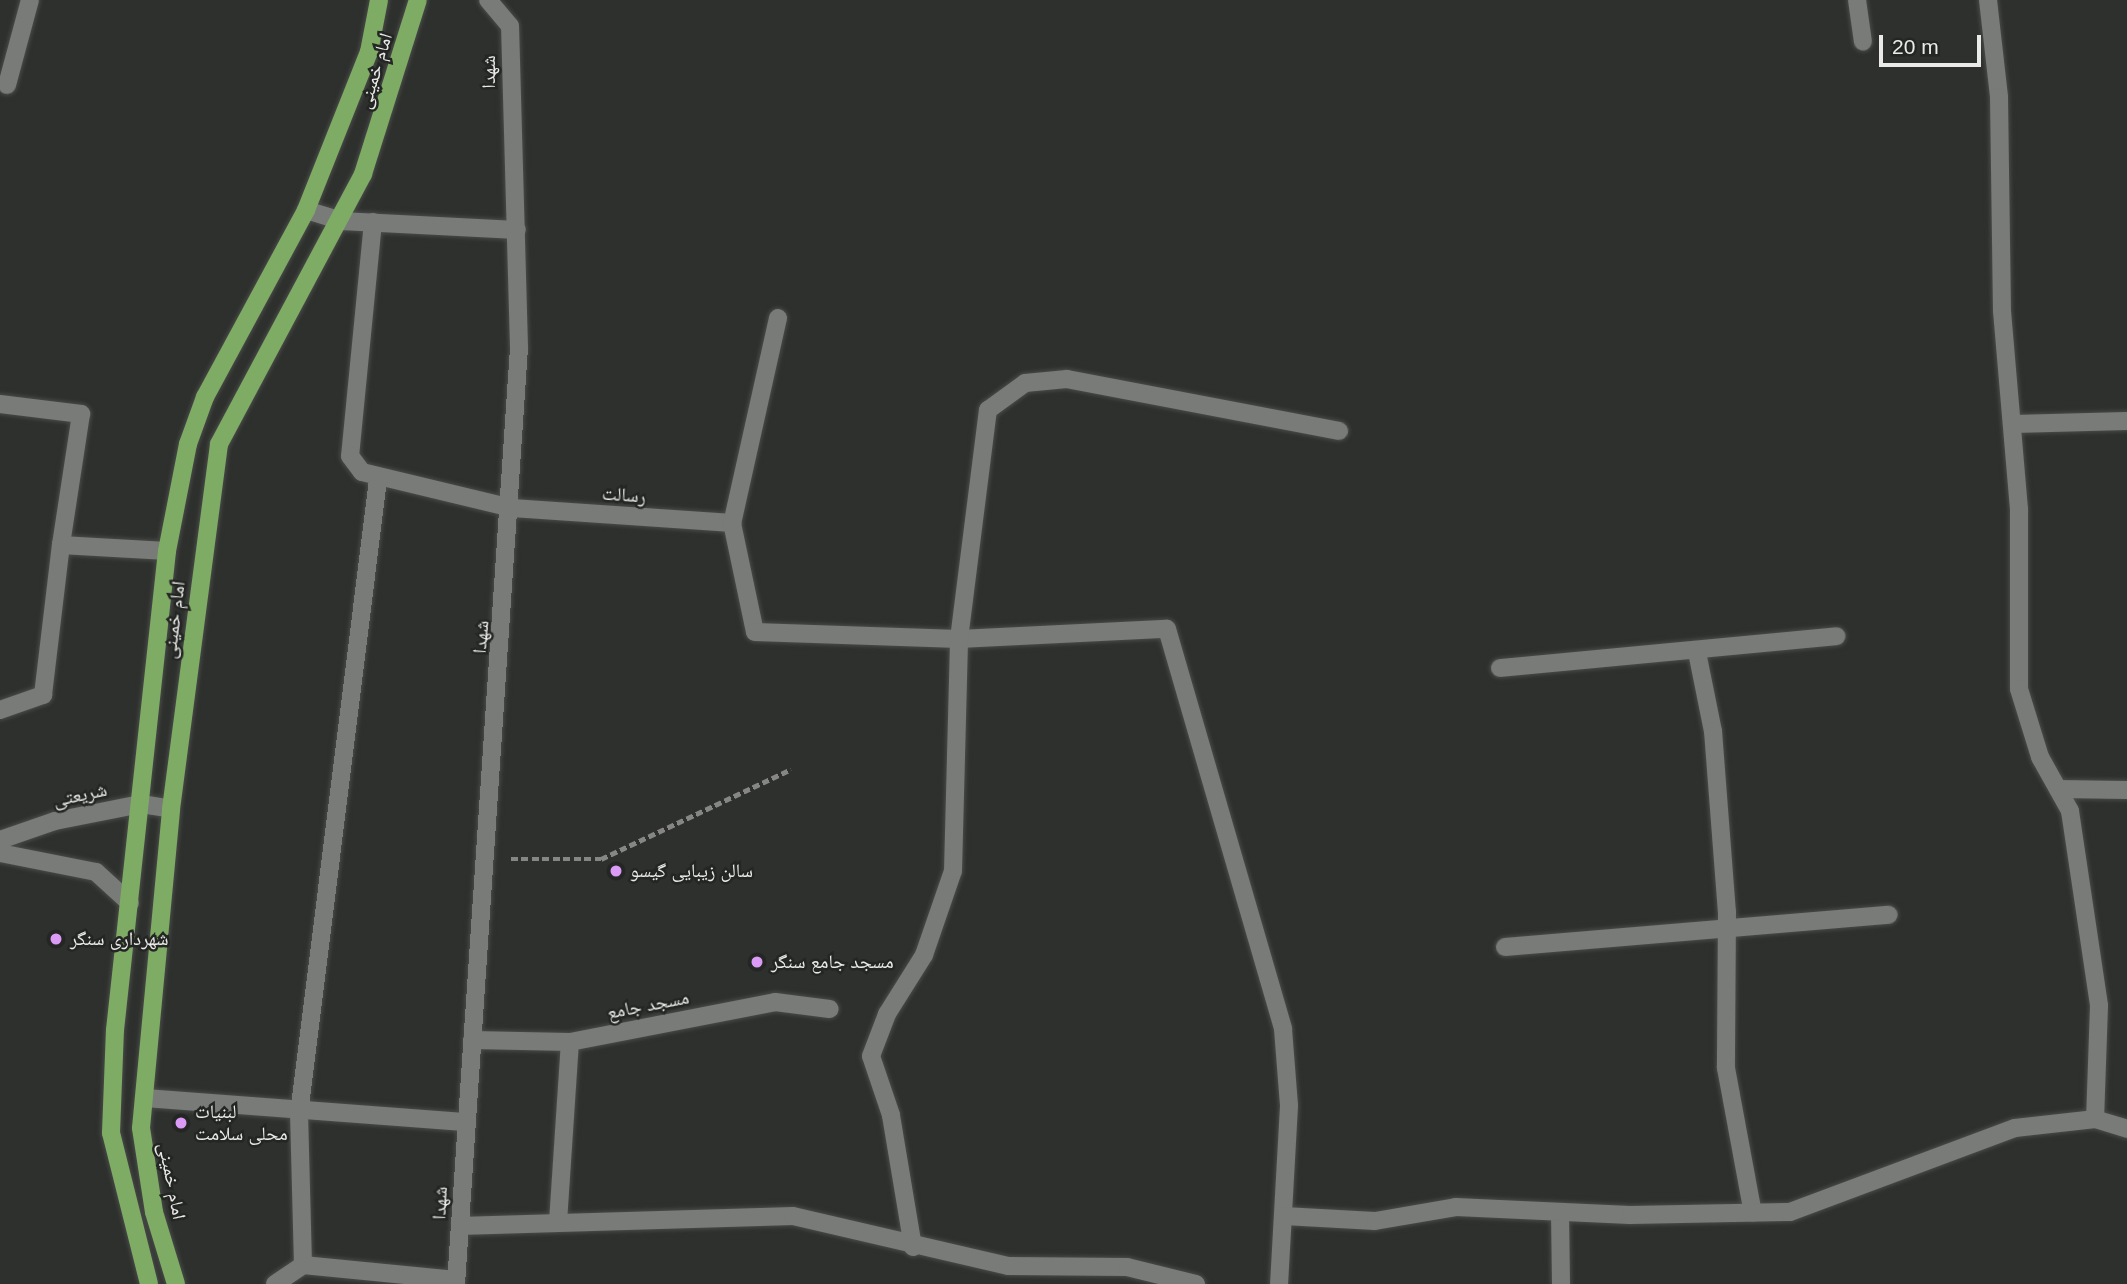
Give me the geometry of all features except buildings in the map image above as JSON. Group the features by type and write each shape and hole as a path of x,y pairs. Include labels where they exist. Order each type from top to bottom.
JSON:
{"main road":[{"name":"امام خمینی","path":"149,1284 111,1133 130,903 167,551 188,444 205,397 306,211 369,52 379,0"},
{"name":"امام خمینی","path":"176,1284 154,1212 141,1128 171,808 219,444 341,220 377,135 418,0"}],"street":[{"path":"7,85 30,0"},
{"name":"شهدا","path":"456,1282 484,859 512,508 517,230 510,26 488,0"},
{"path":"1857,0 1863,42"},
{"path":"1988,0 1999,97 2002,311 2013,424 2019,689 2040,757 2070,811 2099,1006 2095,1119"},
{"path":"306,211 341,220 517,230"},
{"path":"303,1265 299,1114 378,480 350,456 373,222"},
{"path":"778,318 732,523 755,632 959,639 1167,629 1283,1029 1289,1106 1279,1284"},
{"path":"913,1247 891,1115 871,1056 887,1014 924,955 953,871 959,639 988,410 1025,383 1066,379 1339,431"},
{"path":"0,404 81,414 61,545 43,695 0,710"},
{"path":"2013,424 2127,421"},
{"name":"رسالت","path":"378,480 512,508 732,523"},
{"path":"61,545 167,551"},
{"path":"1500,667 1697,652 1836,636"},
{"path":"1697,652 1713,731 1727,932 1726,1068 1753,1213"},
{"path":"2058,789 2127,790"},
{"name":"شریعتی","path":"0,840 55,821 141,804 171,808"},
{"path":"0,853 96,872 130,903"},
{"path":"1505,947 1727,932 1889,915"},
{"name":"مسجد جامع","path":"472,1040 570,1042 775,1002 830,1009"},
{"path":"558,1222 570,1042"},
{"path":"144,1098 299,1114 465,1122"},
{"path":"1284,1216 1375,1221 1456,1207 1560,1212 1790,1212 2015,1128 2095,1119 2127,1129"},
{"path":"1560,1212 1561,1284"},
{"path":"460,1226 793,1216 913,1247 1008,1266 1127,1267 1196,1284"},
{"path":"275,1284 303,1265 456,1282"}],"path":[{"path":"484,859 601,859 791,769"}],"place":[{"name":"سالن زیبایی گیسو","path":"616,871"},
{"name":"شهرداری سنگر","path":"56,939"},
{"name":"مسجد جامع سنگر","path":"757,962"},
{"name":"لبنیات محلی سلامت","path":"181,1123"}]}
